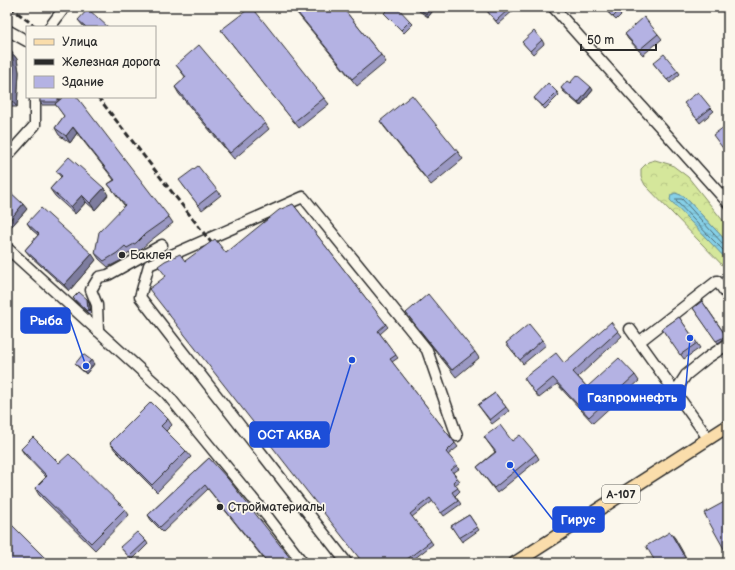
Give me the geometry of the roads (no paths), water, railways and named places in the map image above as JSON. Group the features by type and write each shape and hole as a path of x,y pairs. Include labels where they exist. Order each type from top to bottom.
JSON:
{"main road":[{"name":"А-107","path":"515,563 728,426"}],"street":[{"path":"51,26 65,7"},
{"path":"554,7 728,203"},
{"path":"7,30 26,40"},
{"path":"7,154 10,153 34,125 34,98"},
{"path":"347,563 140,297 149,265 303,196 427,350 456,436"},
{"path":"98,331 98,305 91,290 99,277 108,274 162,245"},
{"path":"7,248 166,393 267,516 303,563"},
{"path":"639,342 717,281 728,296"},
{"path":"630,329 708,438"},
{"path":"675,392 686,376 707,358 728,344"}],"water":[{"path":"675,193 684,196 728,243 728,261 670,200 671,195"}],"railway":[{"path":"10,7 35,26"},
{"path":"99,98 217,250"}],"place":[{"name":"Баклея","path":"122,255"},
{"name":"Газпромнефть","path":"690,338"},
{"name":"ОСТ АКВА","path":"352,360"},
{"name":"Рыба","path":"86,366"},
{"name":"Гирус","path":"510,465"},
{"name":"Стройматериалы","path":"220,507"}]}
